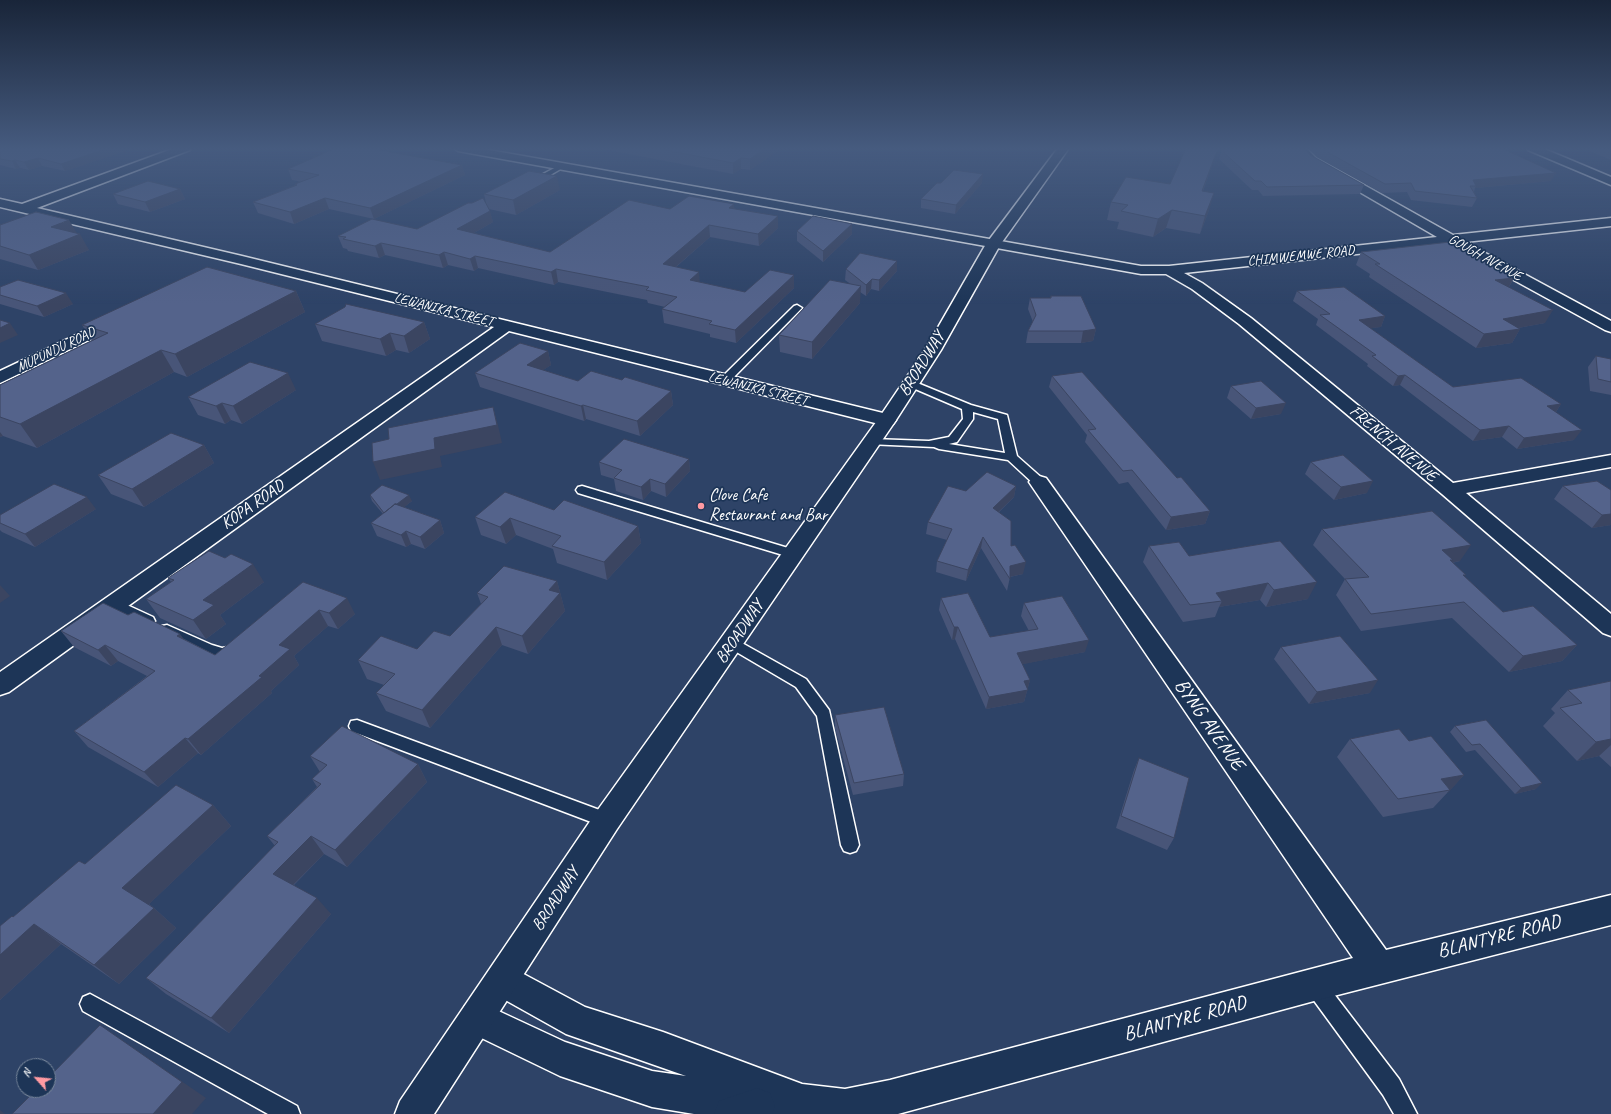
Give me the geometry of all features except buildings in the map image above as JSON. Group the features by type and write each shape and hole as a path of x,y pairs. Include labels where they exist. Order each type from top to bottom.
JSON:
{"street":[{"path":"0,217 45,200"},
{"name":"CHIMWEMWE ROAD","path":"750,200 1125,268 1169,270 1611,222"},
{"name":"BROADWAY","path":"413,1114 608,820 733,643 793,554 887,420 933,350 993,244 1026,200"},
{"name":"GOUGH AVENUE","path":"1382,200 1611,327"},
{"name":"LEWANIKA STREET","path":"0,203 242,260 724,381 887,420"},
{"path":"221,271 242,260"},
{"name":"FRENCH AVENUE","path":"1169,270 1197,286 1244,321 1449,490 1611,627"},
{"name":"MUPUNDU ROAD","path":"0,378 128,316"},
{"name":"KOPA ROAD","path":"0,685 506,326"},
{"path":"1449,490 1611,461"},
{"name":"BYNG AVENUE","path":"1039,482 1379,967"},
{"name":"BLANTYRE ROAD","path":"477,1018 560,1058 652,1089 744,1110 804,1102 845,1107 892,1106 1314,984 1611,910"},
{"path":"503,980 578,1022 663,1050 804,1102"}],"lane":[{"path":"724,381 797,308"},
{"path":"910,384 967,407 1003,417 1012,457"},
{"path":"929,444 953,440 968,419 967,407"},
{"path":"872,442 929,444 1012,457 1039,482"},
{"path":"582,490 793,554"},
{"path":"114,604 207,650 222,654 234,651 243,644"},
{"path":"733,643 801,683 824,714 850,845"},
{"path":"357,726 608,820"},
{"path":"1314,984 1391,1087 1406,1114"},
{"path":"90,1004 289,1114"}],"place":[{"name":"Clove Cafe Restaurant and Bar","path":"701,506"}]}
